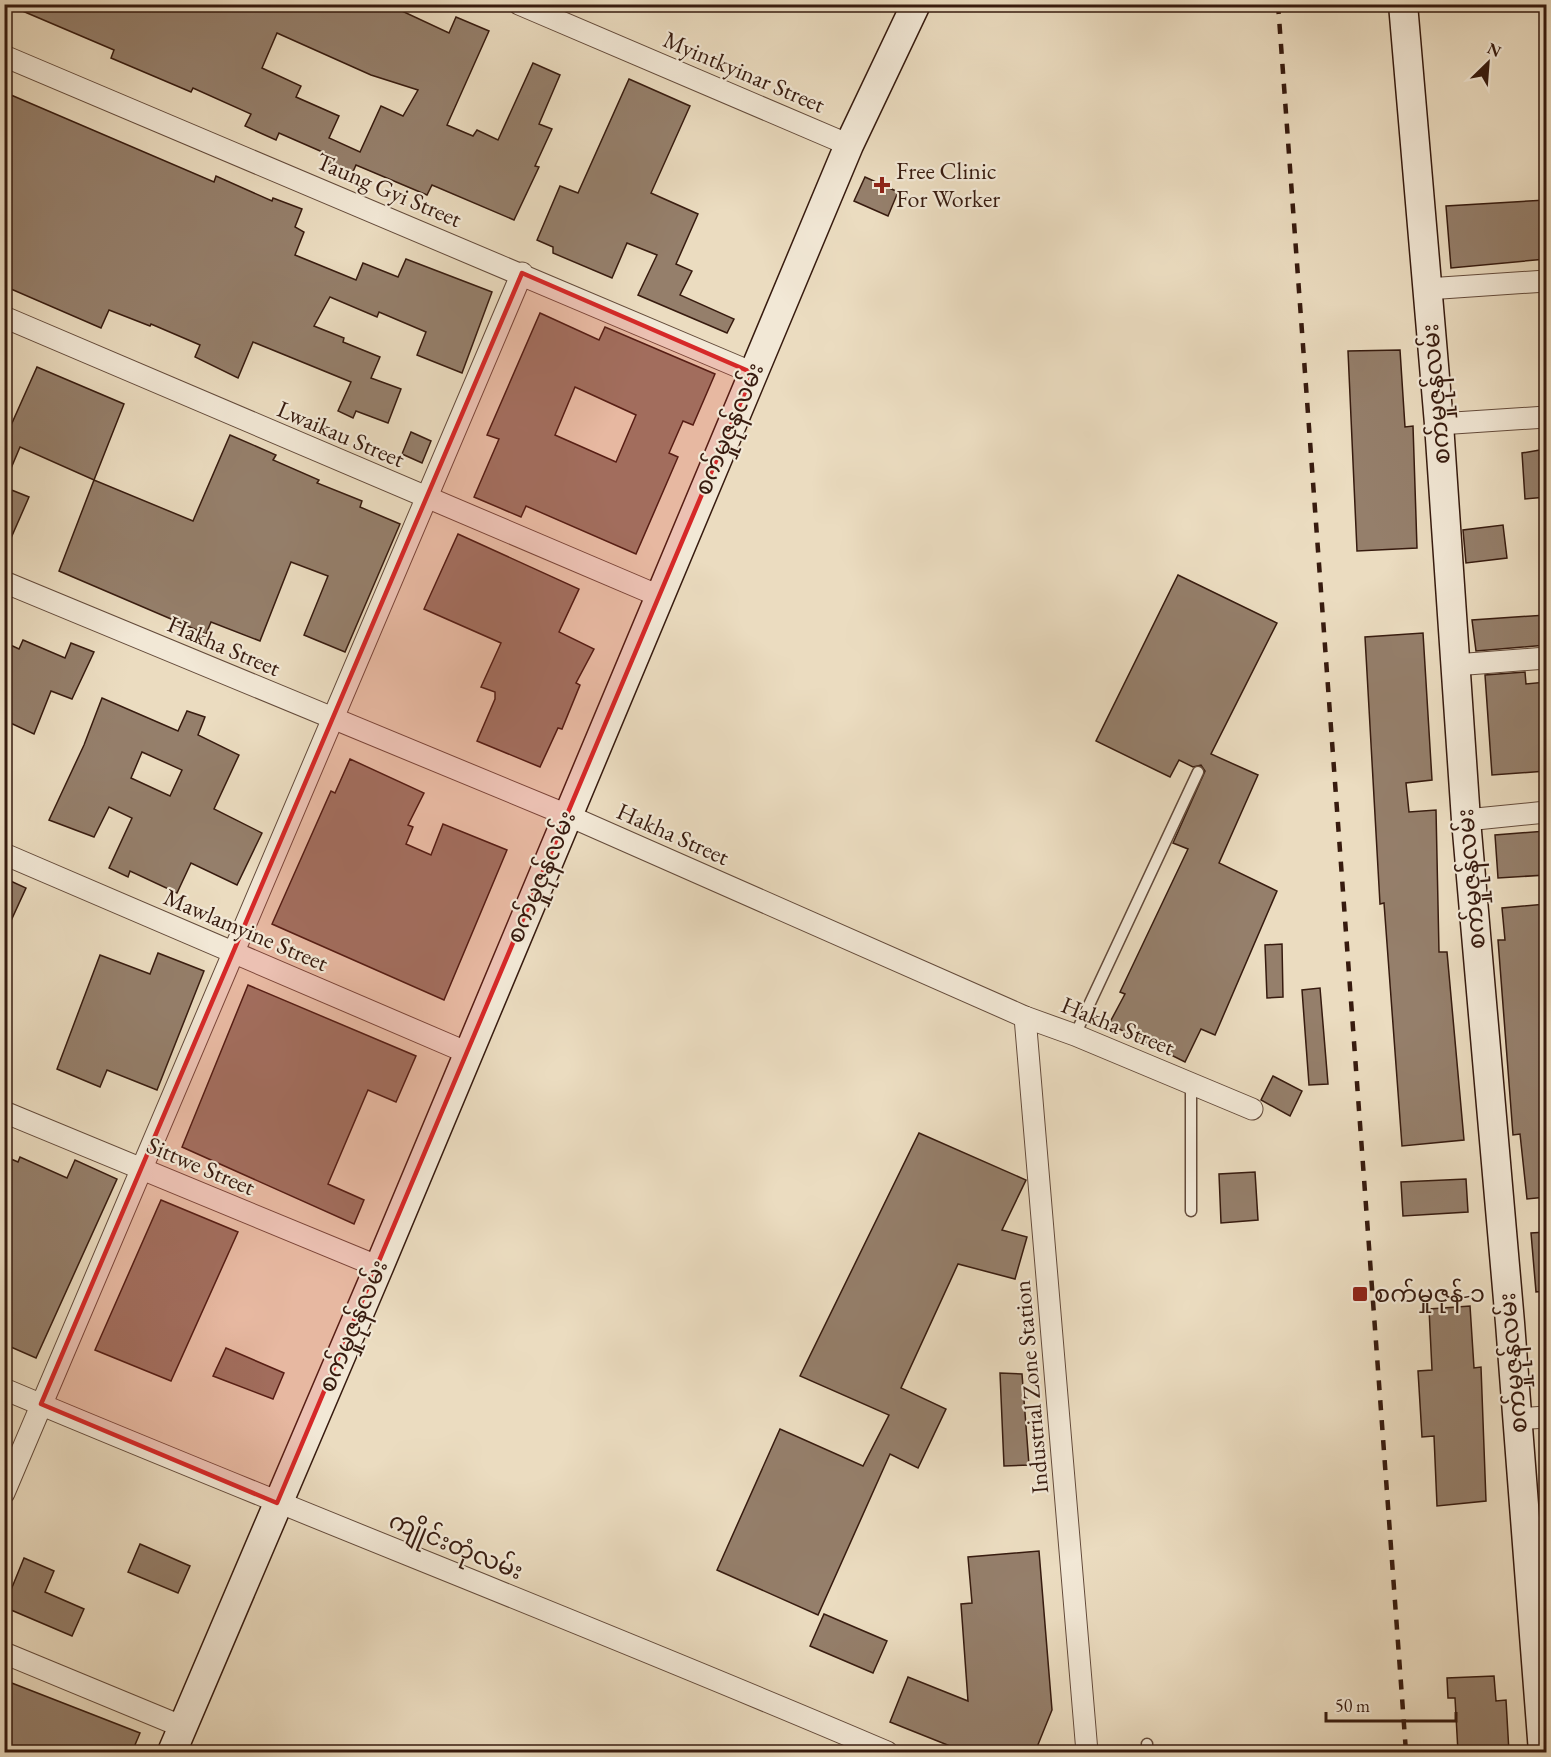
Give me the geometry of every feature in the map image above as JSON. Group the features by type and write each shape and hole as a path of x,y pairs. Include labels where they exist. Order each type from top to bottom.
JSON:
{"street":[{"name":"Myintkyinar Street","path":"519,4 849,145"},
{"name":"စက်မှုဇုန်လမ်း","path":"177,1740 379,1267 849,145 916,4"},
{"name":"စက်မှုဇုန်လမ်း","path":"1403,4 1439,424 1466,820 1543,1752"},
{"name":"Taung Gyi Street","path":"4,56 522,273 753,373"},
{"path":"4,1493 144,1169 233,952 522,273"},
{"path":"1427,289 1546,281"},
{"name":"Lwaikau Street","path":"4,317 426,499 659,596"},
{"path":"1439,424 1546,417"},
{"name":"Hakha Street","path":"4,582 567,815 1025,1017 1075,1035 1252,1109"},
{"path":"1455,665 1546,658"},
{"path":"1466,820 1546,812"},
{"name":"Mawlamyine Street","path":"4,854 468,1053"},
{"name":"Industrial Zone Station","path":"1025,1017 1087,1752"},
{"name":"Sittwe Street","path":"4,1112 379,1267"},
{"name":"ကျိုင်းတုံလမ်း","path":"4,1389 277,1503 679,1663 887,1752"},
{"path":"1517,1419 1546,1417"},
{"path":"4,1653 177,1740"}],"lane":[{"path":"1075,1035 1198,771"},
{"path":"1191,1084 1191,1211"}],"highlighted area":[{"path":"522,273 753,373 277,1503 41,1404"}],"building":[{"path":"6,4 387,4 449,33 456,17 489,31 447,125 473,136 477,130 498,140 533,63 560,75 539,124 552,129 535,166 539,167 514,220 432,185 427,195 356,165 352,174 324,162 327,154 279,133 276,140 245,126 251,114 193,88 191,92 111,58 114,50","holes":["277,33 371,75 418,90 403,116 381,106 360,152 329,138 339,116 296,97 301,86 262,68"]},
{"path":"629,79 690,106 651,193 698,214 676,264 692,271 680,295 734,319 727,333 638,295 657,255 627,243 612,278 553,253 553,247 537,240 560,186 578,193"},
{"path":"4,92 214,182 216,176 272,201 273,198 302,209 295,227 304,232 295,255 356,280 363,263 398,277 406,259 492,292 462,373 417,355 426,332 379,312 377,317 330,297 314,326 344,338 343,342 380,357 371,378 401,389 388,423 356,411 353,418 338,411 351,382 253,342 238,378 195,357 200,345 151,324 150,326 109,310 101,328 4,286"},
{"path":"865,177 898,192 888,216 854,201"},
{"path":"1546,200 1546,259 1451,268 1446,206"},
{"path":"540,313 599,340 605,327 715,374 693,425 683,421 669,453 678,457 636,554 526,506 521,517 474,497 499,439 487,435","holes":["575,387 636,415 616,462 555,435"]},
{"path":"1400,350 1405,427 1413,426 1417,548 1357,551 1348,351"},
{"path":"37,367 124,404 94,480 20,447 4,485 4,441"},
{"path":"411,432 431,441 422,463 402,454"},
{"path":"230,435 276,455 273,460 319,480 317,483 362,501 360,507 400,524 345,652 304,635 328,576 291,562 260,641 211,622 206,634 59,571 94,480 193,521"},
{"path":"1546,449 1546,497 1525,499 1522,453"},
{"path":"4,487 29,497 4,554"},
{"path":"1503,525 1507,558 1466,563 1463,530"},
{"path":"458,534 579,589 559,632 594,649 576,683 580,685 562,729 558,728 540,767 477,741 495,699 495,692 481,687 501,643 424,609"},
{"path":"1178,575 1277,623 1211,754 1258,775 1219,863 1277,891 1215,1035 1201,1029 1185,1062 1109,1024 1125,994 1120,992 1188,849 1173,843 1205,771 1201,765 1193,767 1179,760 1170,777 1096,741"},
{"path":"1546,615 1546,645 1476,651 1472,620"},
{"path":"1423,633 1432,780 1406,783 1409,812 1436,810 1439,952 1447,952 1464,1140 1402,1146 1384,903 1380,904 1365,637"},
{"path":"23,640 65,658 71,643 94,652 72,699 51,691 34,734 4,720 4,642 19,649"},
{"path":"1525,672 1526,684 1546,682 1546,771 1492,775 1485,675"},
{"path":"102,698 178,731 187,711 205,717 198,735 239,755 214,809 262,833 237,885 191,863 177,893 130,871 128,877 109,868 132,818 109,807 94,837 49,820 84,745","holes":["142,752 182,770 170,796 131,778"]},
{"path":"350,759 424,793 408,825 413,827 406,844 431,855 443,824 507,850 444,1000 272,924 331,791 335,793"},
{"path":"1546,831 1546,875 1498,878 1495,835"},
{"path":"4,878 26,888 4,936"},
{"path":"1546,904 1546,1197 1527,1199 1520,1134 1513,1135 1498,940 1505,940 1502,908"},
{"path":"1282,944 1283,997 1267,998 1265,945"},
{"path":"158,953 204,971 157,1090 107,1070 100,1087 57,1069 100,955 150,974"},
{"path":"248,985 416,1056 396,1102 368,1090 328,1184 364,1200 354,1224 182,1147"},
{"path":"1320,988 1328,1084 1309,1085 1302,990"},
{"path":"1273,1076 1302,1091 1290,1116 1261,1100"},
{"path":"919,1133 1026,1180 1002,1230 1027,1237 1015,1279 958,1264 901,1388 946,1409 918,1468 890,1454 818,1615 717,1570 780,1429 863,1466 889,1415 800,1376"},
{"path":"4,1156 18,1162 20,1157 67,1178 75,1160 117,1179 36,1358 4,1344"},
{"path":"1255,1172 1258,1220 1221,1223 1219,1174"},
{"path":"1466,1179 1468,1212 1403,1216 1401,1182"},
{"path":"161,1200 238,1232 171,1381 95,1350"},
{"path":"1546,1232 1546,1291 1536,1292 1531,1233"},
{"path":"1470,1306 1474,1368 1481,1367 1486,1501 1437,1506 1434,1436 1422,1437 1418,1371 1432,1370 1429,1309"},
{"path":"226,1348 284,1373 273,1399 213,1376"},
{"path":"1000,1373 1022,1374 1029,1465 1004,1466"},
{"path":"140,1544 190,1566 178,1593 128,1572"},
{"path":"1039,1551 1052,1710 1035,1752 965,1752 890,1722 908,1677 968,1701 961,1604 972,1603 968,1557"},
{"path":"24,1558 54,1571 45,1592 84,1609 72,1636 4,1607"},
{"path":"824,1614 887,1641 873,1673 810,1646"},
{"path":"1494,1676 1496,1701 1506,1700 1509,1752 1458,1752 1455,1698 1448,1698 1447,1678"},
{"path":"4,1680 140,1733 132,1752 4,1752"}],"railway":[{"path":"1278,4 1406,1752"}],"place":[{"name":"Free Clinic For Worker","path":"882,185"},
{"name":"စက်မှုဇုန်-၁","path":"1360,1294"}]}
